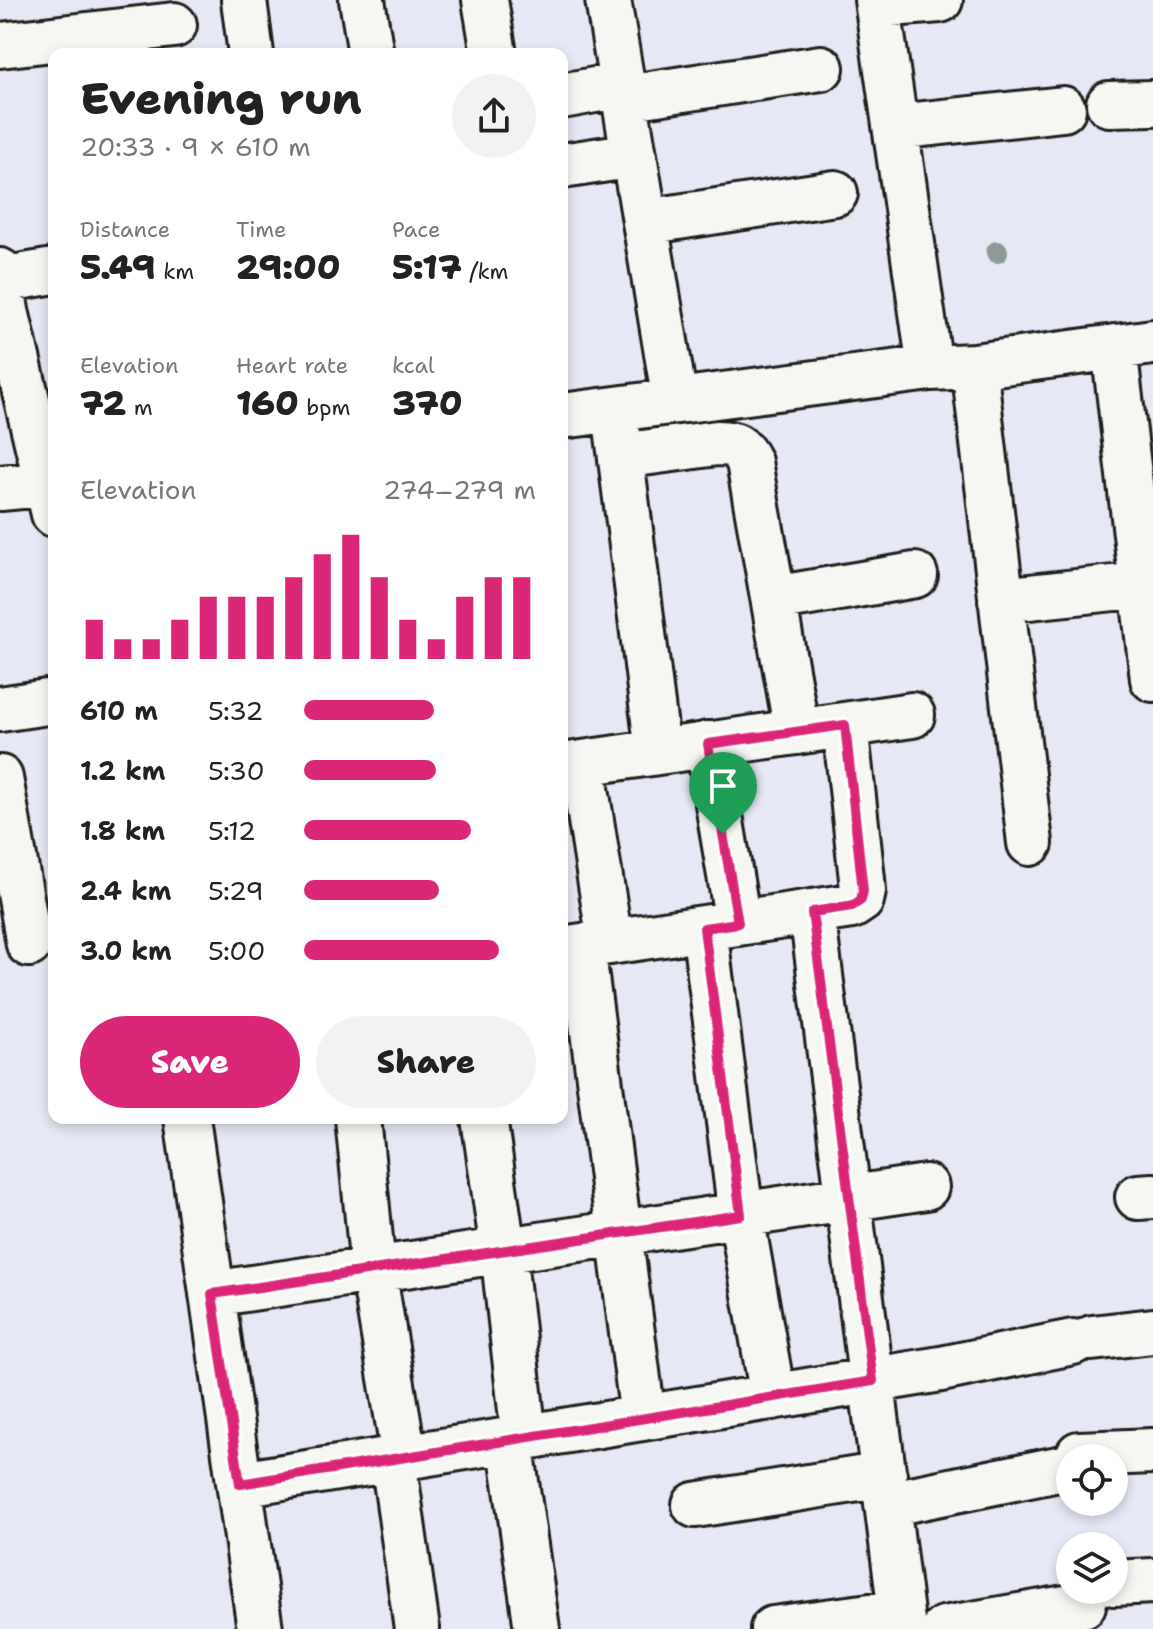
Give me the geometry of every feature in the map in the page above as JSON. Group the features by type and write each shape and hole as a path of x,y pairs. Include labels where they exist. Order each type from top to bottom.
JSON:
{"street":[{"path":"244,0 250,48"},
{"path":"362,0 370,48"},
{"path":"485,0 493,48"},
{"path":"608,0 675,401"},
{"path":"930,368 878,2 940,0"},
{"path":"0,45 126,43 174,25"},
{"path":"568,96 821,68"},
{"path":"1109,104 1153,103"},
{"path":"896,127 1063,109"},
{"path":"568,165 634,155"},
{"path":"645,222 835,193"},
{"path":"48,274 2,293 48,481"},
{"path":"568,415 1134,344 1142,585 1153,679"},
{"path":"974,366 1030,843"},
{"path":"615,409 658,752"},
{"path":"621,456 717,443 732,443 742,448 749,462 797,732"},
{"path":"0,488 48,493"},
{"path":"774,599 915,575"},
{"path":"1001,600 1142,585"},
{"path":"0,709 48,702"},
{"path":"643,1418 585,946 572,764 912,715"},
{"path":"585,946 852,906 861,900 863,891 845,725"},
{"path":"708,744 741,1215 773,1397"},
{"path":"0,778 8,865 29,944"},
{"path":"773,1629 901,1620 812,912"},
{"path":"188,1124 260,1629"},
{"path":"359,1124 417,1629"},
{"path":"485,1124 503,1250 517,1439 537,1629"},
{"path":"212,1294 926,1187"},
{"path":"240,1484 873,1381 1083,1340 1153,1331"},
{"path":"695,1505 885,1490 1073,1460 1153,1451"},
{"path":"1128,1587 1153,1581"},
{"path":"944,1629 1056,1604"}],"route":[{"path":"845,725 863,891 861,900 852,906 812,912 873,1381 240,1484 212,1294 741,1215 704,928 738,923 723,834 708,744 845,725"}]}
